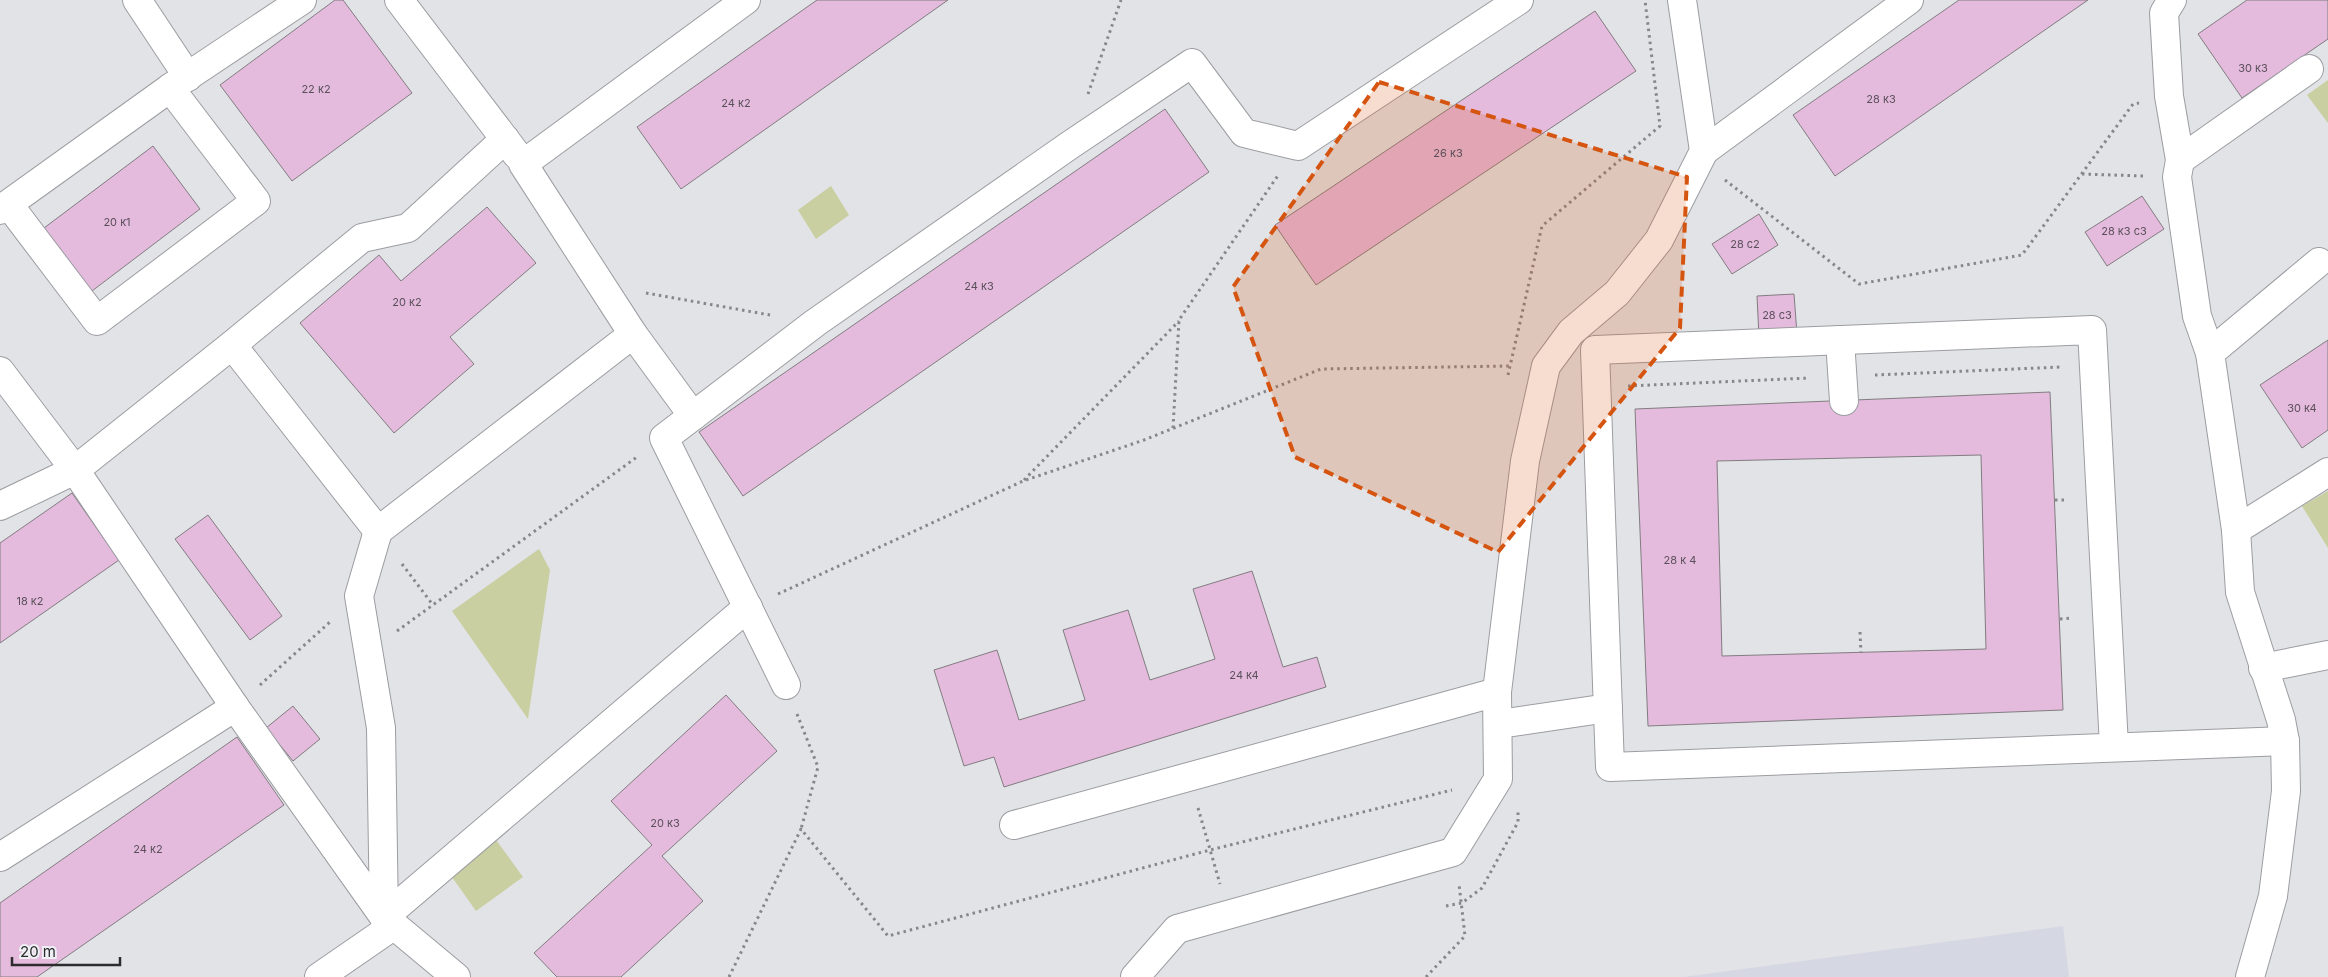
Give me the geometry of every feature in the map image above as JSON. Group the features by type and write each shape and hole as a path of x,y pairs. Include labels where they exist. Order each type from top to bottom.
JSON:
{"lane":[{"path":"147,7 178,82 256,201 97,321 5,207 178,82 302,0"},
{"path":"399,0 523,164 633,334 693,416"},
{"path":"523,164 746,0"},
{"path":"786,685 664,438 815,323 1070,145 1192,63 1244,133 1298,146 1519,0"},
{"path":"1682,0 1702,156"},
{"path":"1135,977 1178,929 1453,852 1498,779 1499,724 1497,692 1525,461 1546,366 1571,332 1617,293 1659,240 1702,156 1909,0"},
{"path":"2172,0 2164,13 2169,96 2197,316 2210,354 2236,530 2240,592 2281,720 2285,741 2286,791 2273,896 2250,977"},
{"path":"2179,168 2309,69"},
{"path":"0,506 75,470 362,238 408,228 505,139"},
{"path":"2210,354 2320,262"},
{"path":"2114,746 2092,330 1595,350 1610,767 2114,746 2285,741"},
{"path":"388,922 381,728 359,596 378,531 633,334"},
{"path":"1840,340 1843,389"},
{"path":"232,345 378,531"},
{"path":"0,371 75,470 235,707 388,922 456,977"},
{"path":"2236,530 2328,472"},
{"path":"319,977 388,922 748,607"},
{"path":"2263,668 2328,655"},
{"path":"1014,825 1497,692"},
{"path":"0,857 235,707"},
{"path":"1499,724 1608,708"}],"path":[{"path":"1070,145 1121,0"},
{"path":"1702,156 1860,284 2022,255 2133,104 2169,96"},
{"path":"1023,481 1179,320 1298,146"},
{"path":"2082,174 2179,168"},
{"path":"602,285 815,323"},
{"path":"1173,428 1179,320"},
{"path":"748,607 1023,481 1173,428 1321,368 1509,366"},
{"path":"1619,386 1843,389 2061,367 2062,376"},
{"path":"390,636 664,438"},
{"path":"2067,490 2068,510"},
{"path":"2055,500 2068,500"},
{"path":"378,531 433,605"},
{"path":"2073,608 2074,628"},
{"path":"2060,619 2073,618"},
{"path":"235,707 331,621"},
{"path":"1860,632 1861,652"},
{"path":"729,977 800,829 818,767 786,685"},
{"path":"1190,777 1228,914"},
{"path":"800,829 888,936 1210,850 1498,779"},
{"path":"1426,977 1465,936 1462,903 1453,852"}],"highlighted area":[{"path":"1379,82 1687,177 1680,328 1498,552 1295,457 1233,287"}],"shaded area":[{"path":"2063,926 2069,977 1684,977"}],"green space":[{"path":"2328,80 2328,123 2307,95"},
{"path":"831,186 849,215 816,239 798,210"},
{"path":"2328,491 2328,548 2302,506"},
{"path":"539,549 550,570 528,719 452,611"},
{"path":"494,837 523,877 476,911 447,870"}],"building":[{"path":"335,0 343,0 412,93 292,181 220,85"},
{"path":"817,0 948,0 681,189 637,127"},
{"path":"1959,0 2088,0 1835,176 1793,115"},
{"path":"2247,0 2328,0 2328,39 2242,98 2198,34"},
{"path":"1595,11 1636,71 1316,285 1275,225"},
{"path":"1165,109 1209,172 743,496 699,432"},
{"path":"153,146 200,209 92,291 44,228"},
{"path":"2142,196 2164,229 2107,266 2085,232"},
{"path":"487,207 536,263 450,337 474,364 394,433 300,323 379,255 401,281"},
{"path":"1759,214 1778,245 1732,274 1712,244"},
{"path":"1794,294 1797,334 1759,337 1757,296"},
{"path":"2328,340 2328,430 2302,448 2260,385"},
{"path":"2050,392 2063,710 1648,726 1635,409","holes":["1981,455 1986,649 1722,656 1717,461"]},
{"path":"72,493 119,560 0,643 0,543"},
{"path":"208,515 282,616 250,640 175,539"},
{"path":"1252,571 1283,667 1317,657 1326,687 1004,787 994,757 964,766 934,670 997,650 1019,720 1085,700 1063,630 1128,610 1150,680 1215,659 1193,589"},
{"path":"726,695 777,751 662,856 703,901 621,977 557,977 534,953 652,845 611,801"},
{"path":"293,706 320,739 293,761 266,728"},
{"path":"237,737 284,805 37,977 0,977 0,903"}]}
